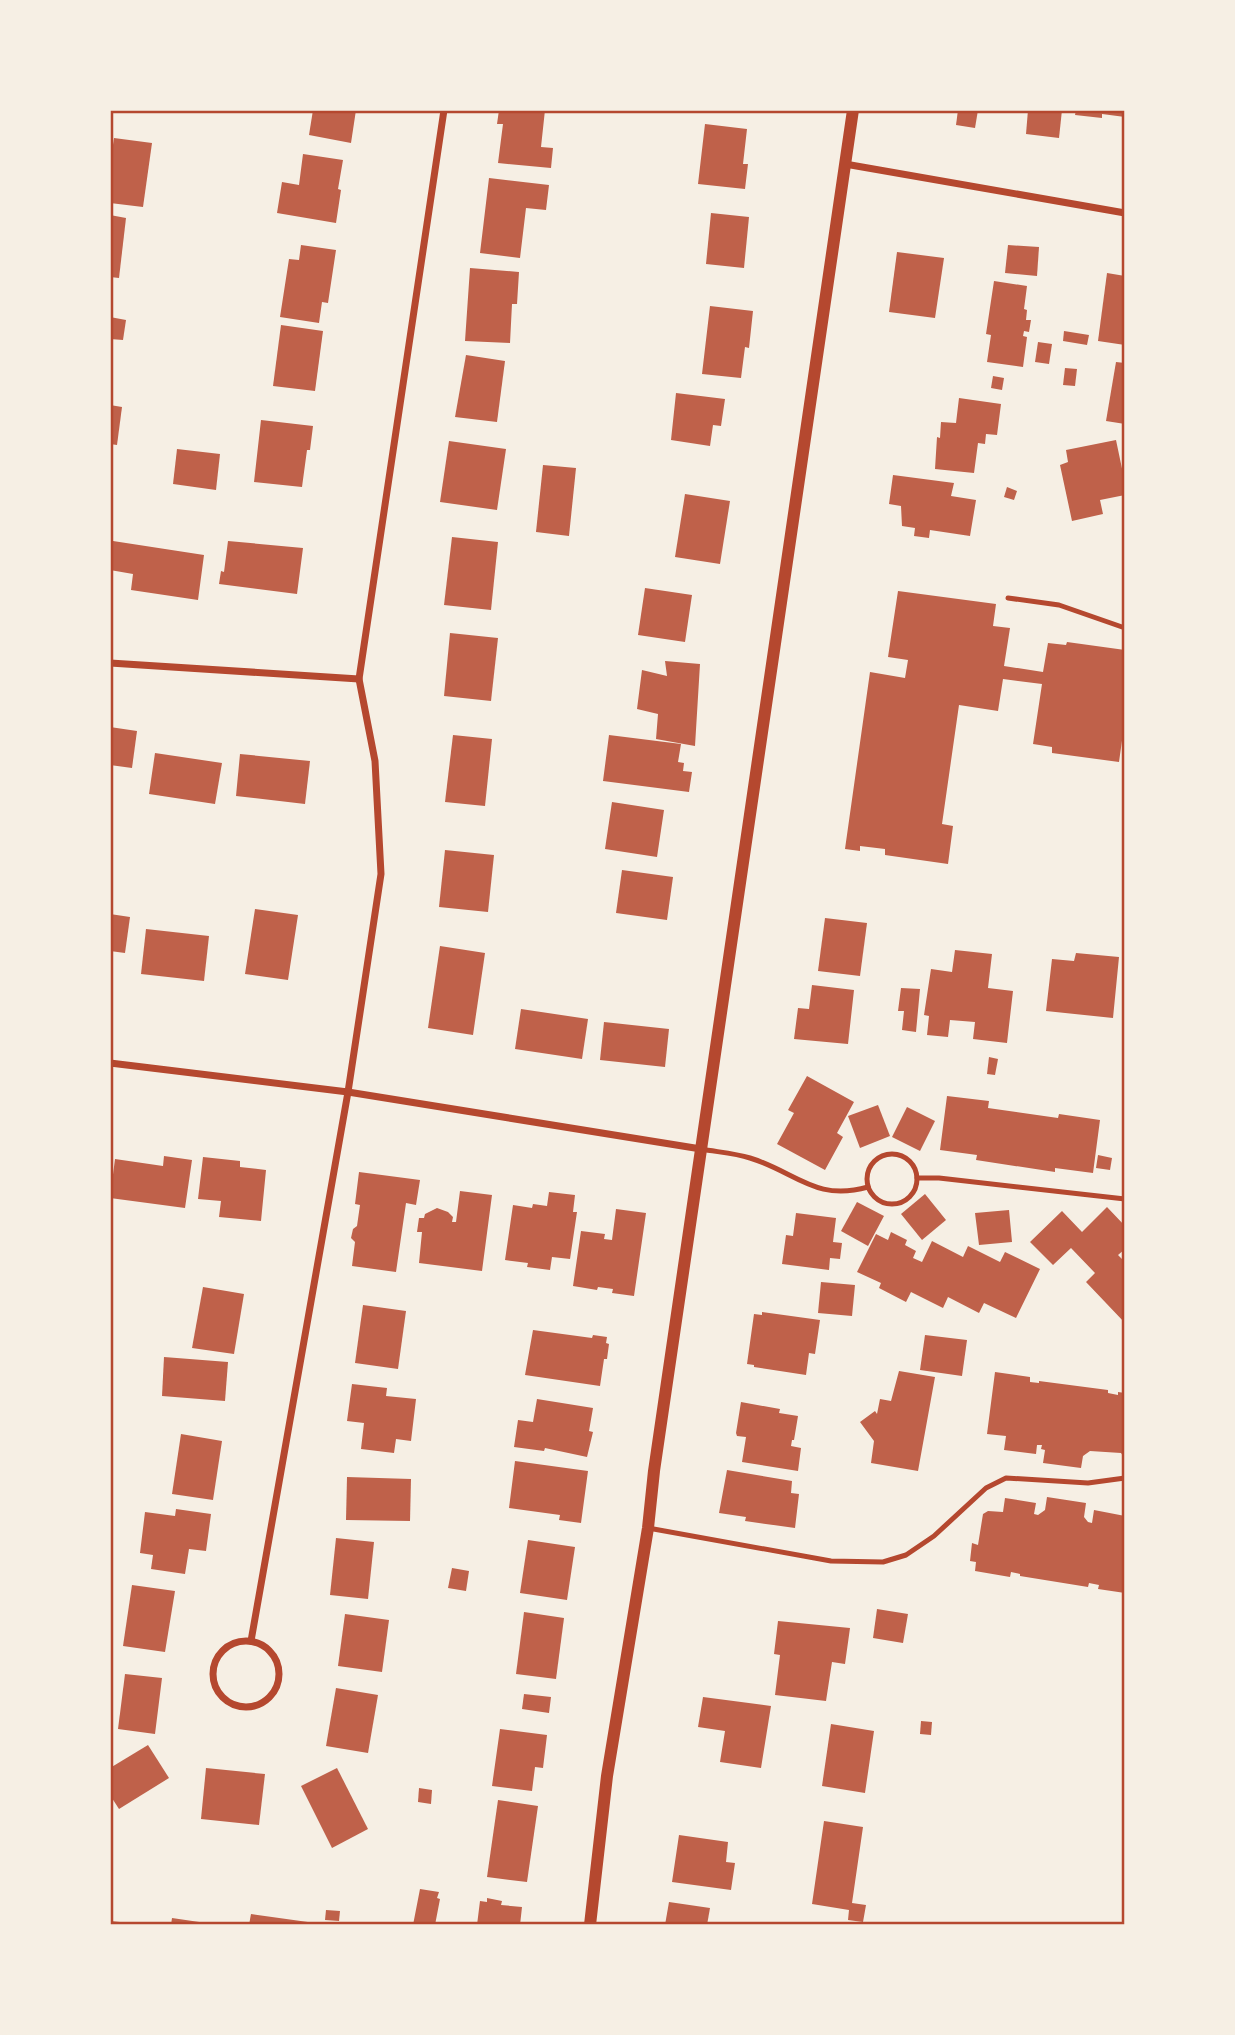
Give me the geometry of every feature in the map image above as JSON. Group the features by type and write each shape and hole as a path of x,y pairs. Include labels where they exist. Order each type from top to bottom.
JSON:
{"street":[{"path":"251,1641 348,1092 381,874 375,761 359,679 444,110"},
{"path":"590,1925 607,1776 648,1528 853,110"},
{"path":"844,164 1125,213"},
{"path":"110,663 359,679"},
{"path":"110,1063 348,1092 701,1149"},
{"path":"251,1641 262,1645 277,1661 278,1684 273,1694 264,1702 254,1707 242,1708 232,1705 217,1691 213,1670 222,1651 240,1642 251,1641"}],"lane":[{"path":"1008,598 1059,605 1125,628"},
{"path":"701,1149 748,1157 818,1189 848,1193 868,1187"},
{"path":"887,1154 904,1157 915,1169 917,1178 913,1193 900,1203 884,1203 872,1195 866,1179 872,1163 887,1154"},
{"path":"917,1178 939,1178 1125,1199"},
{"path":"648,1528 831,1561 883,1562 906,1555 934,1536 986,1488 1006,1478 1088,1483 1125,1478"}],"building":[{"path":"313,110 356,110 351,143 309,135"},
{"path":"499,110 545,110 541,147 553,148 551,168 498,163 503,124 497,124"},
{"path":"958,110 978,110 975,128 956,125"},
{"path":"1028,110 1062,110 1059,138 1026,134"},
{"path":"1076,110 1125,110 1125,117 1075,115"},
{"path":"705,124 747,129 743,164 748,164 745,189 698,184"},
{"path":"114,138 152,143 143,207 110,203 110,165"},
{"path":"303,154 343,160 336,223 277,213 282,182 299,185"},
{"path":"489,178 549,185 546,210 526,208 520,258 480,253"},
{"path":"711,213 749,217 744,268 706,264"},
{"path":"110,215 126,218 119,278 110,277"},
{"path":"301,245 336,250 328,303 322,302 319,323 280,317 289,259 299,260"},
{"path":"1008,245 1039,247 1037,276 1005,273"},
{"path":"897,252 944,258 935,318 889,312"},
{"path":"470,268 519,272 517,304 512,304 510,343 465,341"},
{"path":"1107,273 1125,276 1125,345 1098,341"},
{"path":"994,281 1027,286 1024,309 1027,310 1026,320 1031,320 1029,332 1024,331 1023,336 1027,337 1023,367 987,362 991,335 986,334"},
{"path":"710,306 753,311 749,348 745,347 741,378 702,374"},
{"path":"110,317 126,320 123,340 110,339"},
{"path":"281,325 323,331 315,391 273,386"},
{"path":"1064,331 1089,335 1087,345 1063,341"},
{"path":"1038,342 1052,344 1049,364 1035,362"},
{"path":"466,355 505,361 497,422 455,417"},
{"path":"1116,362 1125,363 1125,424 1106,421"},
{"path":"1065,368 1077,369 1075,386 1063,385"},
{"path":"993,376 1004,378 1002,390 991,388"},
{"path":"676,393 725,399 721,426 713,425 710,446 671,440"},
{"path":"959,398 1001,404 997,435 986,434 985,444 978,443 974,473 935,469 941,422 956,423"},
{"path":"110,405 122,407 117,445 110,444"},
{"path":"261,420 313,426 302,487 254,482"},
{"path":"1116,440 1125,495 1100,500 1103,514 1072,521 1060,465 1068,462 1066,450"},
{"path":"449,441 506,449 497,510 440,502"},
{"path":"177,449 220,454 216,490 173,484"},
{"path":"543,465 576,468 569,536 536,532"},
{"path":"893,475 954,483 951,496 976,500 970,536 930,530 929,538 914,536 915,528 902,526 901,506 889,504"},
{"path":"1007,487 1017,491 1014,500 1004,497"},
{"path":"685,494 730,501 720,564 675,557"},
{"path":"452,537 498,542 491,610 444,605"},
{"path":"113,541 204,555 198,600 131,590 133,574 110,570"},
{"path":"228,541 303,548 297,594 219,584 221,571 224,572"},
{"path":"645,588 692,595 685,642 638,635"},
{"path":"898,591 996,604 993,626 1010,628 1004,666 1043,672 1048,643 1066,645 1067,642 1125,650 1125,719 1119,762 1052,753 1052,747 1033,744 1042,684 1003,679 998,711 959,705 942,824 953,826 948,864 885,855 885,849 860,846 860,851 845,849 870,672 905,678 908,660 888,657"},
{"path":"450,633 498,638 491,701 444,696"},
{"path":"665,661 700,664 695,746 656,739 658,714 637,709 642,670 667,676"},
{"path":"110,727 137,731 132,768 110,765"},
{"path":"453,735 492,739 485,806 445,802"},
{"path":"609,735 681,744 678,762 684,763 683,771 692,772 689,792 603,781"},
{"path":"155,753 222,763 215,804 149,794"},
{"path":"240,754 310,761 305,804 236,796"},
{"path":"612,802 664,810 657,857 605,849"},
{"path":"445,850 494,855 488,912 439,907"},
{"path":"622,870 673,877 667,920 616,913"},
{"path":"255,909 298,915 288,980 245,974"},
{"path":"110,914 130,917 125,953 110,951"},
{"path":"825,918 867,923 860,976 818,971"},
{"path":"146,929 209,936 204,981 141,974"},
{"path":"440,946 485,953 473,1035 428,1028"},
{"path":"955,950 992,954 988,988 1013,991 1007,1043 973,1039 975,1022 950,1020 948,1037 927,1035 929,1016 924,1015 931,969 952,972"},
{"path":"1076,953 1119,957 1113,1018 1046,1011 1052,959 1074,961"},
{"path":"812,985 854,990 848,1044 794,1039 798,1008 809,1009"},
{"path":"901,988 920,989 916,1032 902,1030 904,1011 898,1011"},
{"path":"521,1009 588,1019 582,1059 515,1049"},
{"path":"604,1022 669,1029 665,1067 600,1060"},
{"path":"989,1057 998,1059 995,1075 987,1074"},
{"path":"807,1076 854,1102 837,1133 843,1137 825,1170 777,1144 794,1113 788,1110"},
{"path":"947,1096 989,1101 988,1108 1058,1118 1059,1114 1100,1120 1093,1173 1055,1168 1055,1172 976,1160 977,1155 940,1150"},
{"path":"878,1105 890,1136 860,1148 848,1116"},
{"path":"907,1107 935,1121 920,1151 892,1137"},
{"path":"1098,1155 1112,1158 1110,1170 1096,1168"},
{"path":"164,1156 192,1160 185,1208 110,1198 115,1159 163,1166"},
{"path":"203,1157 240,1161 240,1167 266,1170 261,1221 219,1217 221,1201 198,1199"},
{"path":"359,1172 420,1180 416,1205 406,1203 396,1272 352,1266 355,1242 351,1238 353,1229 357,1226 360,1205 355,1204"},
{"path":"460,1191 492,1195 482,1271 419,1263 422,1232 417,1232 419,1218 424,1218 425,1214 437,1208 448,1212 453,1217 452,1222 456,1222"},
{"path":"549,1192 575,1195 573,1212 577,1212 570,1259 552,1257 550,1270 505,1260 513,1205 532,1208 533,1204 547,1206"},
{"path":"925,1194 946,1220 922,1240 901,1214"},
{"path":"857,1202 884,1216 868,1246 841,1231"},
{"path":"1107,1207 1125,1226 1125,1249 1118,1255 1125,1262 1125,1323 1086,1282 1095,1273 1071,1248 1053,1265 1030,1242 1062,1211 1082,1232"},
{"path":"616,1209 646,1213 634,1296 612,1293 613,1289 598,1287 597,1290 573,1286 581,1231 605,1234 604,1239 612,1240"},
{"path":"1009,1210 1012,1242 979,1245 975,1213"},
{"path":"796,1213 836,1218 833,1242 842,1243 840,1259 830,1258 829,1270 782,1264 786,1235 793,1236"},
{"path":"891,1232 907,1240 905,1245 916,1251 913,1258 922,1262 932,1241 963,1257 968,1246 1000,1262 1005,1252 1040,1269 1016,1318 984,1303 979,1313 948,1297 943,1308 911,1292 906,1302 879,1288 881,1283 857,1272 876,1234 888,1240"},
{"path":"821,1282 855,1285 852,1316 818,1313"},
{"path":"203,1287 244,1294 234,1354 192,1348"},
{"path":"363,1305 406,1311 398,1369 355,1363"},
{"path":"762,1312 820,1320 815,1354 809,1353 806,1375 747,1364 754,1314 762,1315"},
{"path":"533,1330 592,1338 593,1335 607,1337 607,1359 604,1359 600,1386 525,1375"},
{"path":"925,1335 967,1340 962,1376 920,1370"},
{"path":"164,1357 228,1362 225,1401 162,1396"},
{"path":"899,1371 935,1377 918,1471 871,1463 874,1441 860,1422 875,1411 877,1414 880,1399 891,1401"},
{"path":"995,1372 1030,1377 1030,1382 1108,1390 1108,1393 1118,1395 1118,1392 1125,1393 1125,1459 1121,1453 1090,1451 1083,1456 1081,1468 1043,1463 1045,1450 1041,1449 1042,1445 1037,1445 1036,1454 1004,1450 1006,1436 987,1434"},
{"path":"352,1384 387,1388 386,1396 416,1399 411,1441 396,1439 394,1453 361,1449 364,1423 347,1421"},
{"path":"537,1399 593,1408 589,1431 593,1432 587,1457 545,1448 544,1451 514,1447 518,1420 533,1422"},
{"path":"741,1402 780,1409 779,1413 798,1416 791,1446 801,1448 798,1471 742,1462 746,1437 737,1436 736,1433"},
{"path":"181,1434 222,1441 213,1500 172,1494"},
{"path":"515,1461 588,1471 581,1523 559,1520 560,1515 509,1508"},
{"path":"727,1470 792,1481 791,1493 799,1494 795,1528 745,1521 746,1517 719,1513"},
{"path":"347,1477 411,1479 410,1521 346,1520"},
{"path":"1047,1497 1086,1503 1084,1517 1092,1523 1094,1510 1125,1516 1125,1593 1098,1589 1099,1585 1089,1583 1088,1587 1020,1576 1011,1572 1010,1577 975,1571 976,1562 970,1561 972,1543 978,1545 983,1514 988,1511 1003,1512 1005,1498 1036,1503 1034,1514 1038,1515 1045,1510"},
{"path":"176,1509 211,1514 206,1551 189,1549 185,1574 151,1569 153,1555 140,1553 145,1512 175,1516"},
{"path":"336,1538 374,1542 368,1599 330,1595"},
{"path":"528,1540 575,1547 567,1600 520,1593"},
{"path":"452,1568 469,1571 466,1591 448,1588"},
{"path":"132,1585 175,1591 165,1652 123,1646"},
{"path":"877,1609 908,1614 903,1643 873,1638"},
{"path":"524,1612 564,1618 556,1679 516,1674"},
{"path":"345,1614 389,1620 382,1672 338,1666"},
{"path":"778,1621 850,1628 845,1664 832,1662 826,1701 775,1695 780,1655 774,1654"},
{"path":"125,1674 162,1678 155,1734 118,1729"},
{"path":"336,1688 378,1695 368,1753 326,1746"},
{"path":"524,1694 551,1697 549,1713 522,1709"},
{"path":"703,1697 771,1706 761,1768 720,1762 725,1731 698,1727"},
{"path":"921,1721 932,1722 931,1735 920,1734"},
{"path":"831,1724 874,1731 865,1793 822,1786"},
{"path":"500,1729 547,1735 543,1768 535,1767 532,1791 492,1786"},
{"path":"148,1745 169,1778 119,1809 110,1795 110,1768"},
{"path":"206,1768 265,1774 259,1825 201,1819"},
{"path":"337,1768 368,1829 332,1848 301,1786"},
{"path":"419,1788 432,1790 431,1804 418,1802"},
{"path":"498,1800 538,1806 527,1882 487,1877"},
{"path":"824,1821 863,1827 852,1903 866,1905 863,1922 848,1920 849,1910 812,1904"},
{"path":"679,1835 728,1842 726,1862 735,1863 731,1890 672,1882"},
{"path":"420,1889 439,1892 435,1925 413,1925"},
{"path":"487,1898 502,1901 501,1905 522,1907 520,1925 477,1925 480,1901 487,1902"},
{"path":"669,1902 710,1908 707,1925 665,1925"},
{"path":"326,1910 340,1911 339,1921 325,1920"},
{"path":"251,1914 315,1923 315,1925 249,1925"},
{"path":"172,1918 206,1923 206,1925 171,1925"},
{"path":"110,1921 130,1923 130,1925 110,1925"}]}
